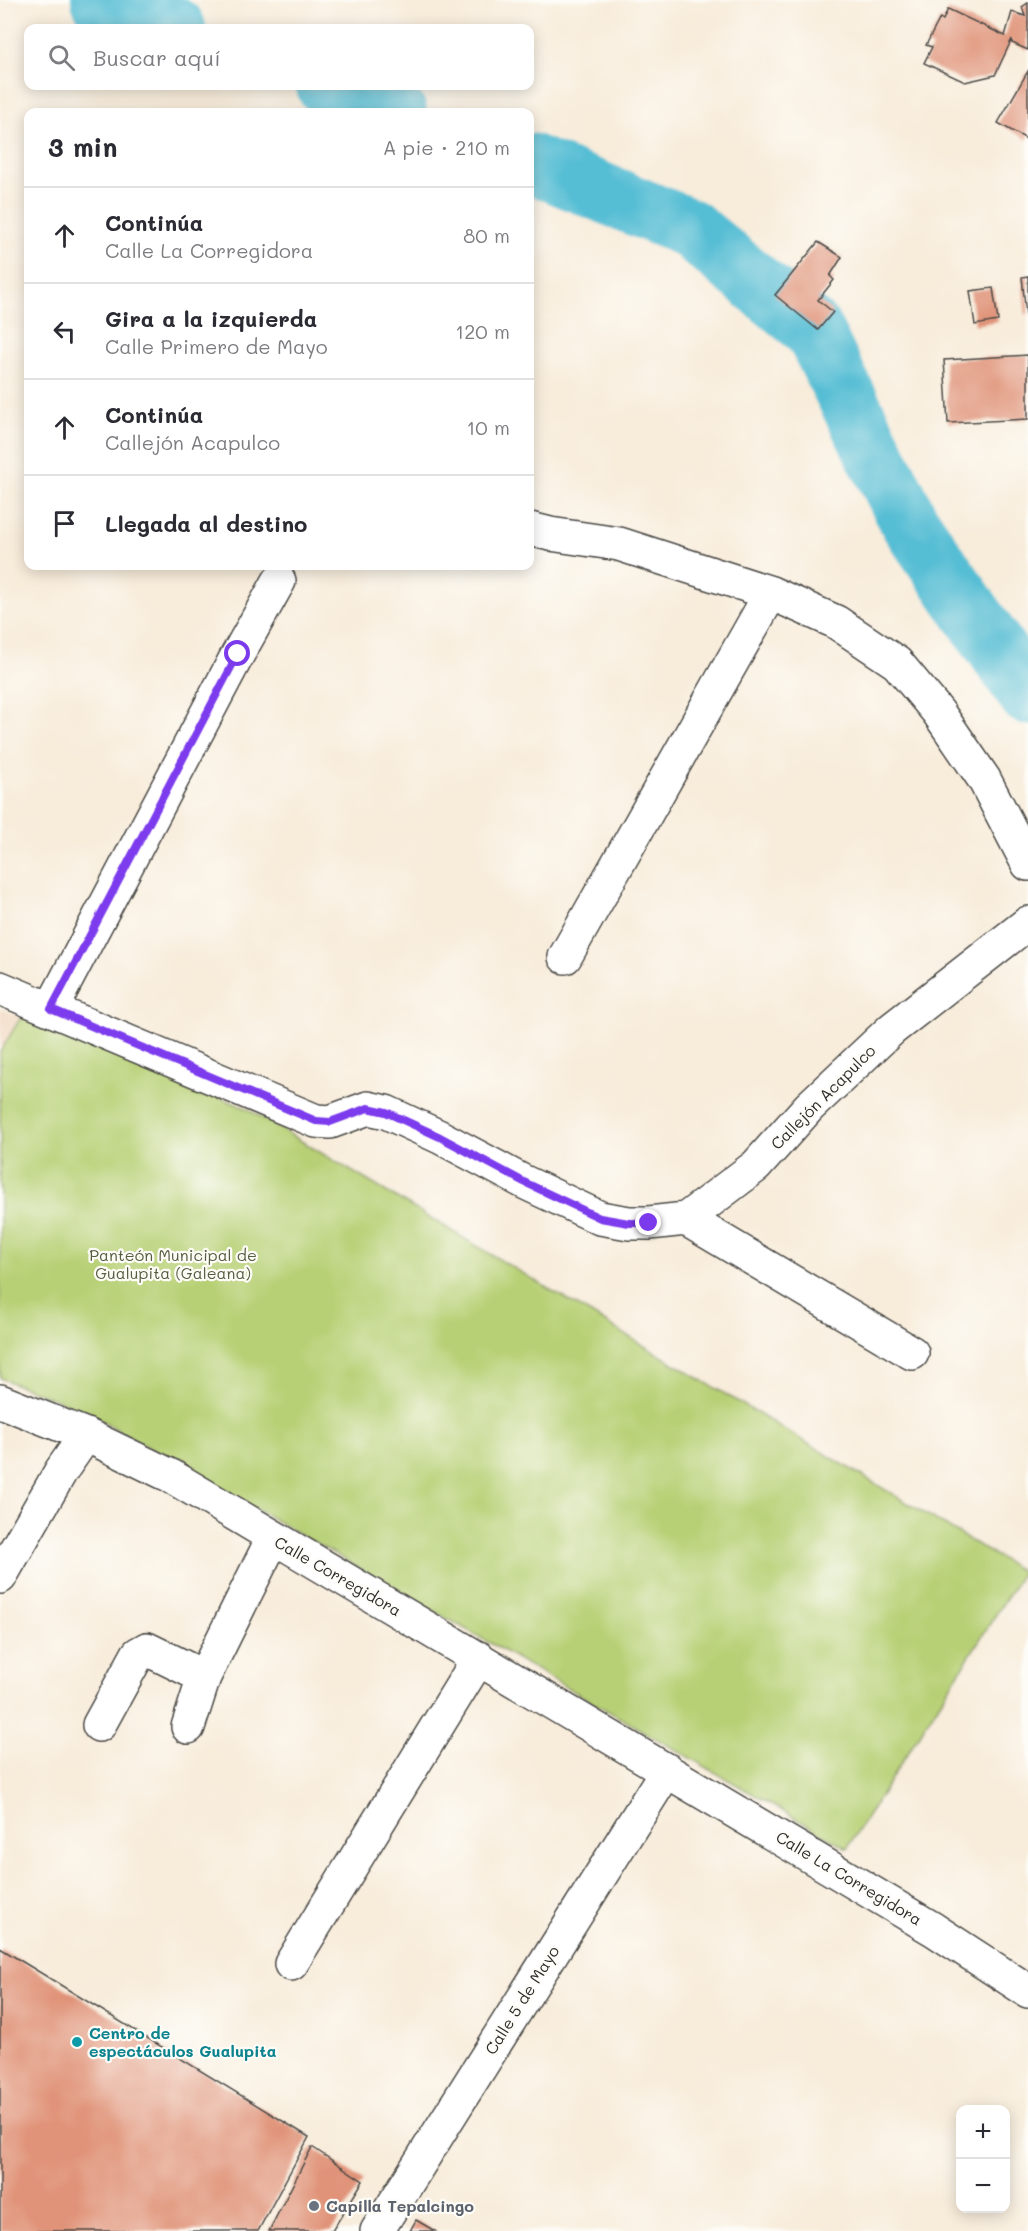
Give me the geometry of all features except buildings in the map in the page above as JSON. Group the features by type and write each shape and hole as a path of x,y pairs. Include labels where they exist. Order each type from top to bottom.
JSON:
{"street":[{"path":"534,530 619,544 771,593 836,622 897,663 938,712 984,779 1028,864"},
{"path":"51,1009 232,664 279,581"},
{"path":"565,957 771,593"},
{"name":"Callejón Acapulco","path":"686,1219 756,1166 809,1107 892,1029 1028,923"},
{"path":"0,988 316,1121 330,1122 368,1108 386,1112 600,1218 629,1223 686,1219 912,1353"},
{"name":"Calle Corregidora","path":"0,1401 86,1435 171,1476 667,1770"},
{"path":"0,1577 61,1471 86,1435"},
{"path":"188,1727 204,1677 273,1538"},
{"path":"99,1725 138,1654 142,1651 147,1649 204,1677"},
{"path":"291,1964 479,1658"},
{"name":"Calle La Corregidora","path":"667,1770 933,1929 1028,1991"},
{"name":"Calle 5 de Mayo","path":"377,2231 667,1770"}],"shaded area":[{"path":"0,1009 21,1017 0,1052"}],"green space":[{"name":"Panteón Municipal de Gualupita (Galeana)","path":"21,1017 246,1108 1023,1572 847,1848 85,1411 0,1378 0,1052"}],"waterway":[{"path":"101,0 165,24"},
{"path":"337,90 386,108"},
{"path":"534,165 689,228 813,330 910,523 1028,695"}],"place":[{"name":"Centro de espectáculos Gualupita","path":"77,2042"},
{"name":"Capilla Tepalcingo","path":"314,2206"}],"route":[{"path":"238,654 51,1009 316,1121 330,1122 368,1108 386,1112 600,1218 629,1223 649,1223"}]}
